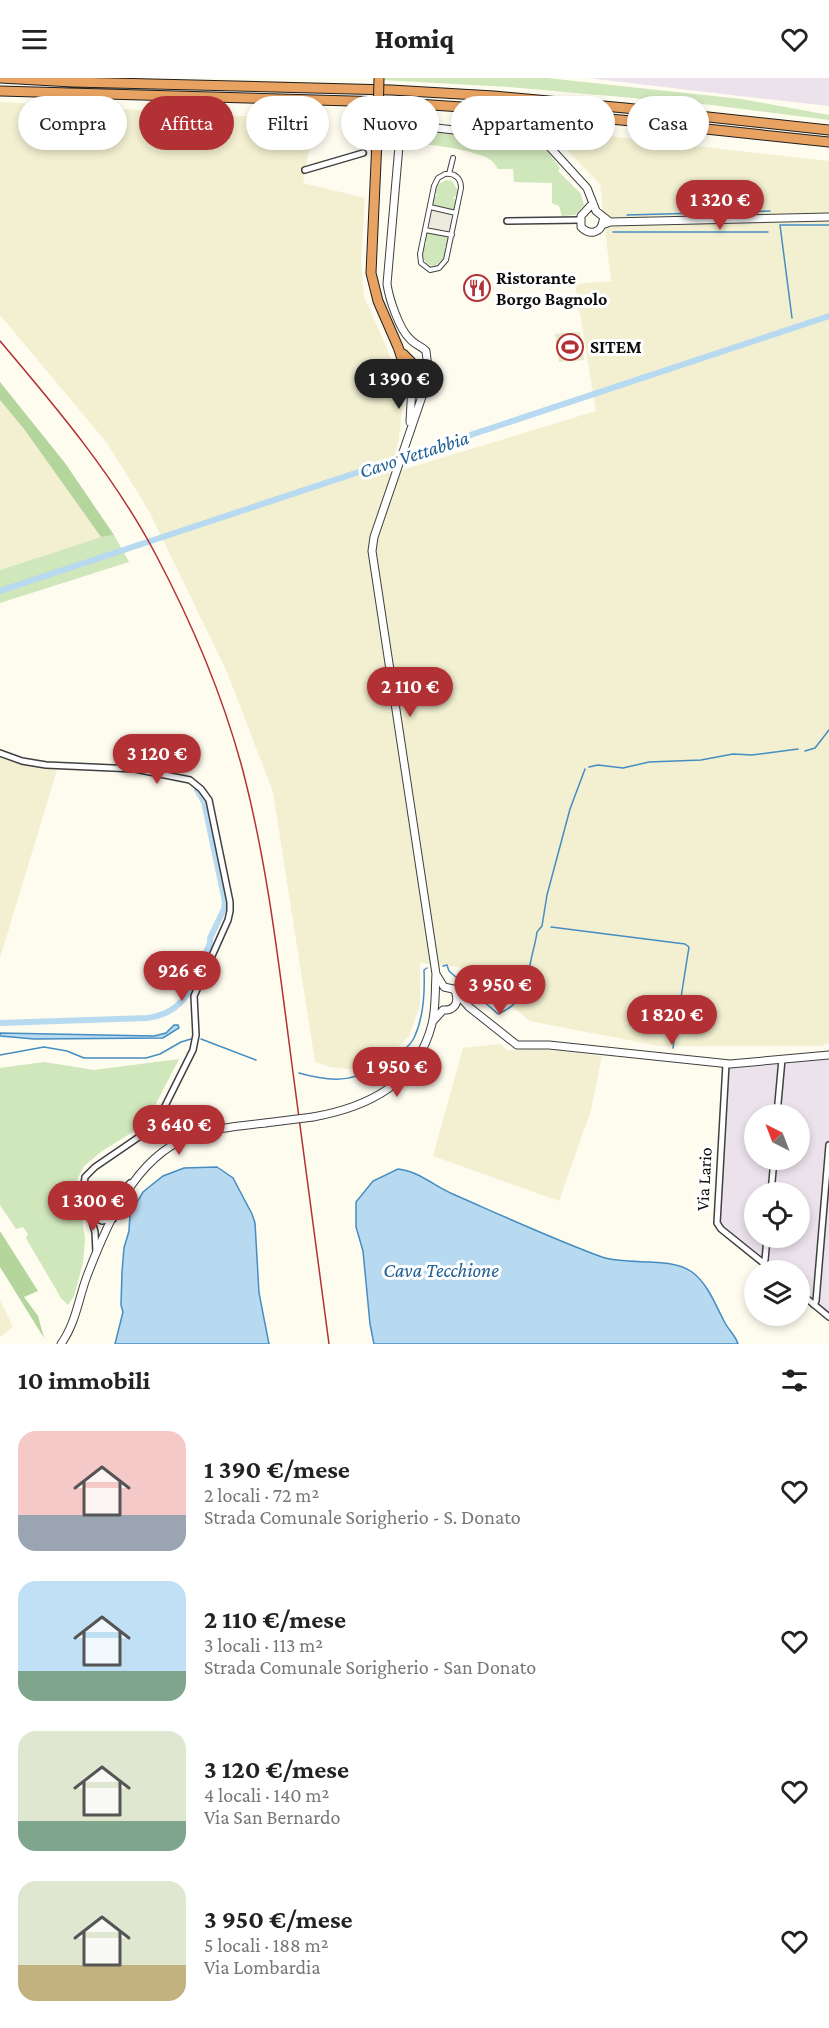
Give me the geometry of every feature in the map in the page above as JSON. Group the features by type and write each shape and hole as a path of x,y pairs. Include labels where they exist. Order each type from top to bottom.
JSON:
{"highway":[{"path":"0,78 389,90 494,96 829,130"},
{"path":"380,78 371,273 378,302 399,347 410,381"},
{"path":"0,91 387,102 621,120 829,142"},
{"path":"399,347 407,359 417,366"}],"street":[{"path":"439,129 480,134 528,133 541,139 587,188 603,219"},
{"path":"100,1204 111,1201 158,1155 189,1137 223,1129 348,1110 371,1100 397,1082 422,1051 433,1022 436,974 372,551 374,537 429,376 425,349 406,334 390,298 387,284 399,150"},
{"path":"305,170 363,153"},
{"path":"449,174 453,158"},
{"path":"449,174 458,178 461,186 452,235 444,263 437,269 430,270 423,266 420,259 425,230 436,181 441,176 449,174"},
{"path":"580,220 593,203"},
{"path":"430,207 456,213"},
{"path":"587,211 603,219 829,217"},
{"path":"580,220 584,230 591,233 598,231 603,219"},
{"path":"507,221 580,220"},
{"path":"425,230 452,235"},
{"path":"408,436 410,371 427,356"},
{"path":"417,366 427,372"},
{"path":"410,381 422,387 427,383"},
{"path":"0,753 46,765 135,769 190,780 209,800 230,902 228,920 194,996 195,1044 160,1120 148,1133 90,1171 84,1180 83,1192 94,1232 97,1255"},
{"path":"436,974 444,987"},
{"path":"436,992 444,987 450,988 469,1007 517,1045 549,1045 726,1064 829,1055"},
{"path":"456,994 456,1004"},
{"path":"434,1000 443,1010 450,1009 456,1004"},
{"path":"456,1004 469,1007"},
{"path":"433,1022 443,1010"},
{"path":"778,1104 782,1059"},
{"name":"Via Lario","path":"726,1064 717,1224 759,1260"},
{"path":"814,1305 829,1145"},
{"path":"61,1344 75,1319 88,1275 97,1255 137,1176"},
{"path":"83,1192 88,1198 109,1211 113,1220"},
{"path":"90,1215 102,1221 113,1220"},
{"path":"810,1302 829,1317"}],"shaded area":[{"path":"588,78 829,78 829,106 732,95"},
{"path":"0,102 18,103 18,150 127,150 127,109 139,110 139,150 234,150 234,115 246,116 246,150 309,150 303,183 365,198 361,262 364,297 386,346 403,396 399,439 389,474 596,411 575,284 611,281 600,184 567,150 615,150 615,137 627,138 627,150 709,150 709,147 829,161 829,1043 821,1046 659,1046 530,1021 465,968 420,963 420,1005 409,1036 399,1046 364,1066 348,1069 315,1062 273,792 227,672 149,511 107,443 0,315"},
{"path":"430,207 456,213 452,235 425,230"},
{"path":"0,400 24,429 101,537 0,570"},
{"path":"0,757 19,764 57,770 0,958"},
{"path":"500,1044 507,1050 543,1049 602,1056 591,1110 559,1201 433,1156 463,1048"},
{"path":"829,1051 829,1315 810,1299 810,1260 760,1260 745,1248 810,1248 810,1182 744,1182 744,1247 721,1229 716,1217 726,1064"},
{"path":"0,1300 13,1327 0,1337"}],"green space":[{"path":"383,78 547,78 741,99 829,115 829,120 709,105 709,96 627,97 509,87 383,80"},
{"path":"439,131 451,133 451,148 439,146"},
{"path":"463,150 546,150 560,168 558,171 581,194 584,205 575,215 562,216 559,206 552,203 552,183 514,182 513,169 498,169 492,161 476,153"},
{"path":"446,180 452,181 460,190 458,198 455,196 453,198 457,201 455,212 431,207 433,196 438,195 434,192 436,186"},
{"path":"426,231 451,235 448,246 444,247 447,250 445,260 435,266 427,264 421,256 424,245 427,244 424,240"},
{"name":"SITEM","path":"580,332 584,360 559,362 555,334"},
{"path":"0,382 65,463 114,535 101,537 24,429 0,400"},
{"path":"114,535 129,562 0,603 0,570 101,537"},
{"path":"179,1059 148,1119 84,1166 77,1180 85,1239 83,1263 74,1296 68,1305 61,1298 26,1238 28,1234 23,1227 16,1229 0,1205 0,1068 44,1062 94,1070"},
{"path":"0,1231 38,1291 24,1297 38,1316 44,1338 0,1267"}],"water":[{"path":"174,1025 178,1025 179,1028 163,1038 34,1039 0,1036 0,1033 154,1036 166,1033"},
{"path":"217,1167 233,1178 255,1223 259,1293 269,1344 115,1344 123,1312 121,1305 122,1272 130,1214 143,1192 163,1176 184,1168"},
{"name":"Cava Tecchione","path":"398,1169 420,1176 448,1192 602,1257 683,1267 698,1277 707,1288 738,1344 374,1344 363,1251 356,1227 356,1202 373,1181"}],"waterway":[{"path":"627,215 770,211"},
{"path":"792,318 780,225 829,225"},
{"path":"613,232 768,232"},
{"name":"Cavo Vettabbia","path":"0,591 829,316"},
{"path":"805,751 815,748 829,730"},
{"path":"589,767 598,765 623,768 649,762 701,760 733,754 752,755 798,749"},
{"path":"443,966 447,965 449,971 498,1014 519,998 525,985 537,932 542,926 547,895 570,809 585,769"},
{"path":"0,1023 147,1018 161,1015 182,1001 195,980 225,902 204,802 197,790"},
{"path":"551,927 685,944 689,947 673,1048"},
{"path":"299,1073 325,1079 357,1076 368,1072 404,1050 414,1038 420,1022 424,996 424,970 427,968"},
{"path":"0,1055 44,1047 67,1051 84,1058 146,1058 191,1039"},
{"path":"201,1039 256,1060"}],"tunnel":[{"path":"363,153 374,150"}],"railway":[{"path":"0,341 84,444 140,526 182,607 206,660 226,715 252,807 266,880 329,1344"}],"place":[{"name":"Ristorante Borgo Bagnolo","path":"477,288"},
{"name":"SITEM","path":"570,347"}]}
